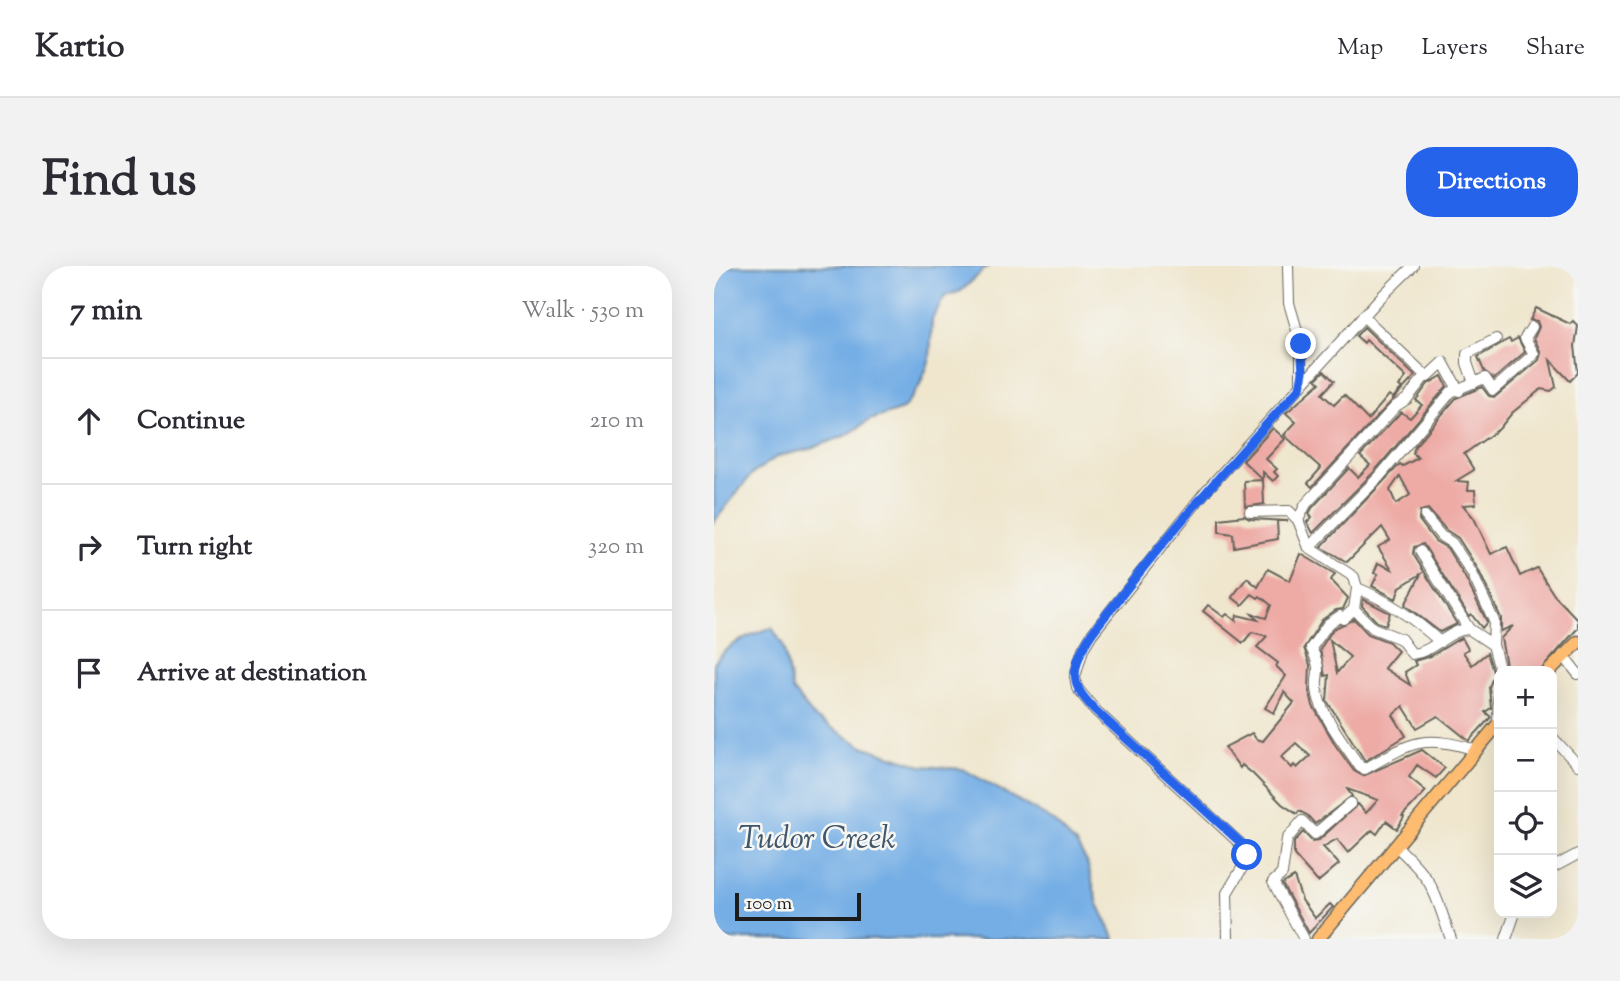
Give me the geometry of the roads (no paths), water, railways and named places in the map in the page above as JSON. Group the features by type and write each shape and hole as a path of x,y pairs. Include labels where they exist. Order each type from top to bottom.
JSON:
{"main road":[{"path":"1554,666 1578,642"},
{"path":"1318,939 1494,732"}],"street":[{"path":"1288,266 1289,303 1301,344 1303,372 1300,388"},
{"path":"1228,939 1227,892 1247,860 1245,848 1095,710 1077,688 1076,668 1092,634 1205,492 1363,316 1413,266"},
{"path":"1363,316 1425,376"},
{"path":"1309,548 1378,477 1451,392 1459,391 1485,378 1493,390 1523,366 1534,354 1525,338 1532,327"},
{"path":"1474,383 1466,363 1467,354 1496,339"},
{"path":"1298,520 1306,504 1396,407 1407,399 1425,376 1443,362 1459,391"},
{"path":"1250,512 1289,511 1298,520 1309,548 1354,577 1357,588 1354,609 1343,619 1340,616 1328,624 1311,648 1320,669 1317,694 1322,708 1360,767 1365,769 1413,744 1436,740 1476,750"},
{"path":"1425,516 1441,536 1452,543 1472,573 1494,621 1493,645 1499,666"},
{"path":"1420,551 1469,629 1493,645"},
{"path":"1357,588 1393,604 1404,616 1419,622 1440,642"},
{"path":"1354,609 1363,614 1373,628 1401,639 1412,654 1426,653 1459,630 1469,629"},
{"path":"1563,656 1578,674"},
{"path":"1557,742 1578,765"},
{"path":"1304,939 1273,882 1282,874 1287,839 1302,821 1315,834 1351,803"},
{"path":"1396,846 1428,877 1451,939"},
{"path":"1557,865 1578,854"},
{"path":"1506,939 1513,918"}],"water":[{"path":"714,266 988,266 961,291 945,296 932,319 930,360 919,387 903,409 870,420 847,435 810,449 778,456 752,474 714,522"},
{"name":"Tudor Creek","path":"772,628 783,645 792,690 814,717 862,746 922,766 963,769 1052,820 1076,844 1087,862 1098,904 1115,939 714,939 714,663 726,650 740,641"}]}
